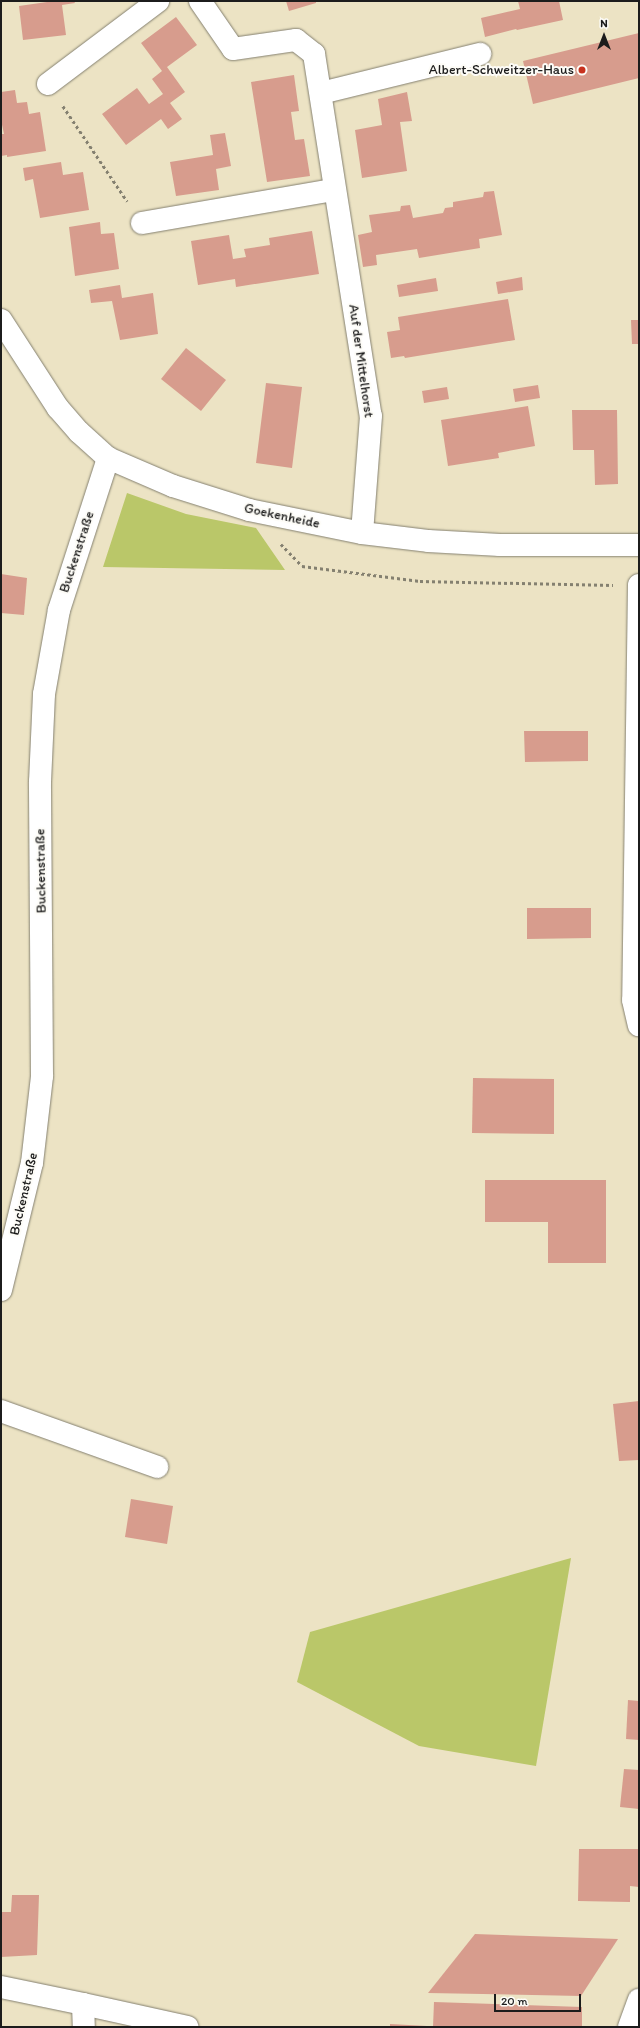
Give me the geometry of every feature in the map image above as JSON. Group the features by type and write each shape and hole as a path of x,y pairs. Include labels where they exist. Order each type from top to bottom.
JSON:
{"street":[{"path":"48,84 158,1"},
{"name":"Auf der Mittelhorst","path":"200,1 233,49 296,40 314,54 334,190 371,416 362,533"},
{"path":"320,93 480,54"},
{"path":"142,223 334,190"},
{"name":"Goekenheide","path":"1,320 58,408 79,432 108,458 173,486 249,510 362,533 428,541 500,546 639,546"},
{"name":"Buckenstraße","path":"1,1290 32,1163 42,1076 40,782 44,694 59,610 108,458"},
{"path":"639,585 633,1000 639,1025"},
{"path":"1,1411 157,1467"},
{"path":"1,1987 188,2027"},
{"path":"629,2027 639,2000"},
{"path":"83,2004 84,2027"}],"path":[{"path":"48,84 142,223"},
{"path":"249,510 302,566 420,581 639,585"}],"green space":[{"path":"127,493 186,514 256,528 285,570 103,567"},
{"path":"571,1558 536,1766 419,1746 297,1682 310,1632"}],"building":[{"path":"54,1 74,1 75,3 62,5 66,35 23,40 19,6"},
{"path":"286,1 316,1 316,3 289,11"},
{"path":"518,1 559,1 563,20 516,29 485,37 481,18 520,9"},
{"path":"176,17 197,45 167,67 185,92 170,103 182,119 168,129 161,119 126,145 102,114 137,88 149,104 163,94 152,79 162,71 141,43"},
{"name":"Albert-Schweitzer-Haus","path":"639,33 639,78 533,104 523,61"},
{"path":"294,75 299,111 291,112 295,140 304,139 310,176 267,182 251,82"},
{"path":"15,90 17,103 27,102 29,114 40,112 46,151 7,157 7,155 1,156 1,134 4,134 1,120 1,92"},
{"path":"407,92 412,121 400,122 407,171 362,178 355,130 382,125 378,99"},
{"path":"225,133 231,166 216,169 219,190 176,196 170,162 213,155 210,135"},
{"path":"61,162 63,175 83,172 89,210 40,218 33,179 25,181 23,168"},
{"path":"494,191 502,235 479,239 480,248 419,258 417,249 376,255 377,265 363,267 358,235 372,232 369,215 400,211 401,206 410,205 413,218 443,213 445,208 453,207 453,202 483,197 484,192"},
{"path":"100,222 101,234 114,233 119,269 75,276 69,227"},
{"path":"312,231 319,274 236,287 235,279 198,285 191,241 229,235 233,259 246,257 244,249 270,245 269,238"},
{"path":"522,277 523,290 498,294 496,282"},
{"path":"436,278 438,291 399,297 397,285"},
{"path":"120,285 122,298 153,293 158,334 120,340 112,301 91,303 89,290"},
{"path":"508,299 515,340 405,358 404,356 391,358 387,332 400,330 398,317"},
{"path":"631,320 639,320 639,344 632,344"},
{"path":"186,348 226,380 201,411 161,379"},
{"path":"266,383 302,387 292,468 256,463"},
{"path":"538,385 540,398 515,402 513,389"},
{"path":"447,387 449,399 424,403 422,391"},
{"path":"528,406 535,446 498,453 499,458 448,466 441,420"},
{"path":"572,410 617,410 618,484 595,485 594,450 573,450"},
{"path":"1,574 27,578 24,615 1,613"},
{"path":"524,731 588,731 588,761 525,762"},
{"path":"527,908 591,908 591,938 527,939"},
{"path":"473,1078 554,1079 554,1134 472,1133"},
{"path":"485,1180 606,1180 606,1263 548,1263 548,1222 485,1222"},
{"path":"639,1401 639,1460 619,1461 613,1404"},
{"path":"131,1499 173,1506 167,1544 125,1537"},
{"path":"628,1700 639,1701 639,1740 626,1739"},
{"path":"624,1769 639,1770 639,1809 620,1807"},
{"path":"579,1849 639,1849 639,1887 630,1886 630,1902 578,1901"},
{"path":"12,1895 39,1895 37,1955 1,1957 1,1912 11,1912"},
{"path":"475,1934 618,1939 581,1996 428,1993"},
{"path":"434,2002 582,2007 582,2027 433,2027"},
{"path":"390,2024 427,2026 427,2027 390,2027"}],"place":[{"name":"Albert-Schweitzer-Haus","path":"582,70"}]}
